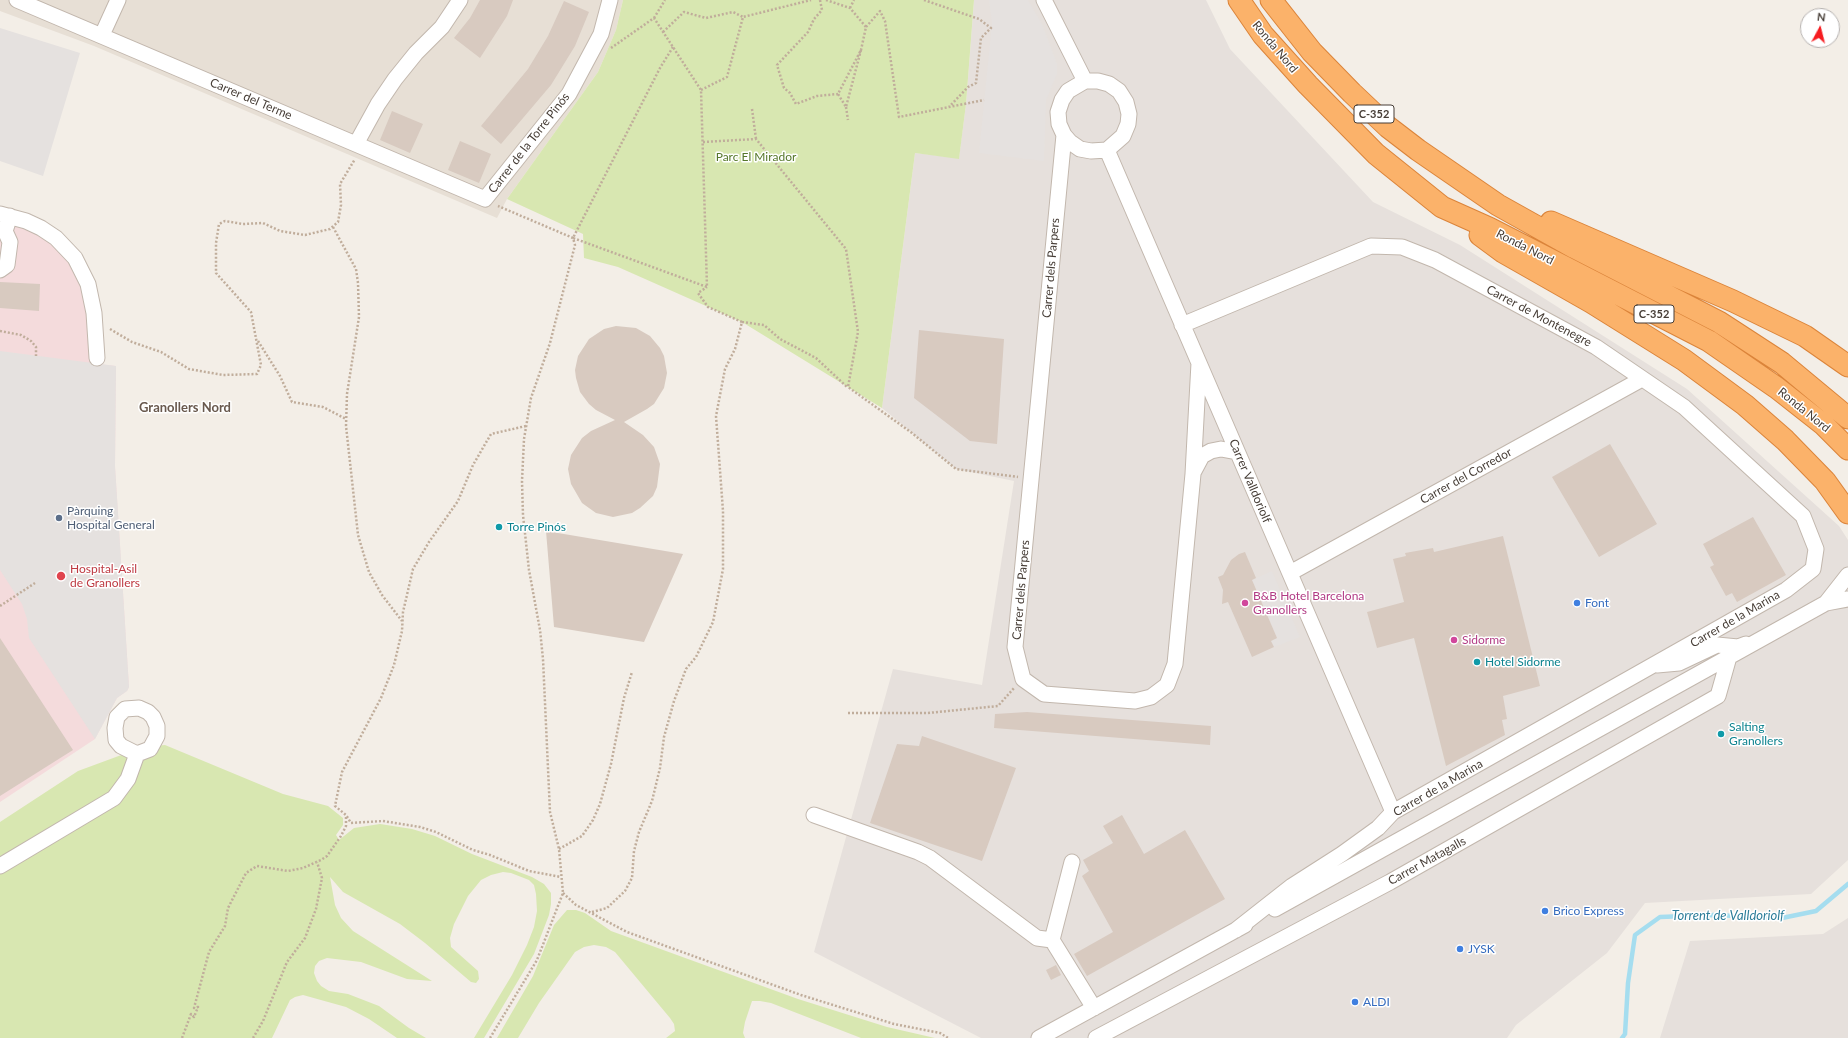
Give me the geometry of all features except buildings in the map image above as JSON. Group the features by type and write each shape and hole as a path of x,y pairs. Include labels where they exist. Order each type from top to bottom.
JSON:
{"highway":[{"name":"Ronda Nord","path":"1239,0 1263,35 1308,85 1376,154 1442,207 1489,228 1709,341 1777,388 1824,425 1848,449"},
{"name":"Ronda Nord","path":"1271,0 1312,52 1352,93 1388,127 1418,150 1498,205 1575,248 1719,322 1782,363 1848,418"},
{"path":"1498,205 1553,222 1726,298 1805,336 1848,366"},
{"path":"1442,207 1503,252 1591,302 1684,360 1744,405 1785,440 1825,481 1848,513"}],"street":[{"name":"Carrer del Terme","path":"16,0 102,35 485,198"},
{"path":"102,35 118,0"},
{"path":"360,146 378,104 395,79 442,27 460,0"},
{"name":"Carrer de la Torre Pinós","path":"485,198 569,94 601,34 610,0"},
{"path":"1044,0 1085,81"},
{"path":"1085,81 1098,81 1109,84 1119,91 1126,102 1129,114 1128,124 1123,136 1107,150 1091,151 1080,149 1070,142 1064,135 1059,124 1058,112 1062,100 1068,91 1085,81"},
{"name":"Carrer dels Parpers","path":"1023,679 1016,647 1064,135"},
{"name":"Carrer Valldoriolf","path":"1107,150 1393,812"},
{"path":"0,270 7,265 10,242 5,230 5,215 41,228 56,238 75,258 88,284 95,317 97,358"},
{"name":"Carrer de Montenegre","path":"1182,325 1371,246 1402,247 1435,260 1596,347 1684,408 1803,516 1816,549 1813,569"},
{"path":"1023,679 1044,694 1135,701 1151,697 1167,685 1175,664 1193,474 1199,364"},
{"name":"Carrer del Corredor","path":"1290,573 1642,379"},
{"path":"1193,474 1202,456 1210,451 1221,449 1237,452"},
{"name":"Carrer de la Marina","path":"1236,930 1292,886 1342,854 1378,828 1393,812 1786,590 1813,569"},
{"path":"1826,603 1848,575"},
{"path":"1039,1038 1052,1034 1094,1008 1826,603 1848,599"},
{"name":"Carrer de la Marina","path":"1654,665 1679,663 1717,645 1738,647 1778,630"},
{"name":"Carrer Matagalls","path":"1096,1038 1116,1032 1390,882 1718,696 1729,657"},
{"path":"0,866 114,798 128,778 137,754"},
{"path":"814,815 904,847 930,858 1037,938 1052,940"},
{"path":"1072,862 1052,940 1094,1008"}],"path":[{"path":"607,50 654,18 665,0"},
{"path":"663,32 684,12 706,18 733,12 743,17 811,0"},
{"path":"820,0 822,10 814,19 808,32 777,65 784,88 796,104 817,96 838,94"},
{"path":"826,0 850,8 866,27"},
{"path":"850,8 854,0"},
{"path":"924,0 978,19 991,28 981,38 976,82 968,87 949,107"},
{"path":"846,107 866,27 880,11 885,21 899,117 984,100"},
{"path":"701,90 727,77 743,17"},
{"path":"654,18 701,90 707,287"},
{"path":"490,1038 537,960 563,893 559,849 550,812 543,659 540,630 529,570 523,515 522,481 526,426 531,398 550,343 575,245 573,238 660,68 673,47"},
{"path":"838,94 861,50"},
{"path":"838,94 846,107 848,120"},
{"path":"752,109 756,139 846,249 858,332 848,387"},
{"path":"703,142 756,139"},
{"path":"95,317 112,331 132,342 162,352 189,369 223,375 258,374 261,364 251,312 216,273 216,243 219,224 225,221 243,224 263,223 280,231 305,234 330,229 338,222 341,205 340,184 360,146"},
{"path":"485,198 501,208 573,238 707,287"},
{"path":"333,227 356,269 358,283 359,317 347,394 346,419 358,535 369,572 382,595 403,621"},
{"path":"707,287 698,293 708,307 742,322 764,325 780,340 816,358 848,387 912,433 956,469 1018,477 1017,485"},
{"path":"592,912 607,908 625,891 632,878 634,851 639,832 652,801 660,768 664,737 674,701 686,669 696,657 712,622 723,569 723,511 716,416 725,369 735,349 742,322"},
{"path":"0,332 16,334 31,341 36,347 36,356"},
{"path":"256,339 280,376 292,402 323,407 346,419"},
{"path":"526,426 491,434 473,465 458,500 429,542 413,569 403,612 402,631 394,665 381,698 342,772 335,806 346,815 351,823 383,821 420,827 436,832 473,850 490,854 529,871 561,877"},
{"path":"0,606 35,583"},
{"path":"559,849 582,836 593,820 600,804 611,764 624,698 632,672"},
{"path":"848,713 928,713 998,706 1023,679"},
{"path":"182,1038 191,1014 194,1017 198,1007 194,1008 209,952 225,926 228,908 246,873 256,866 288,871 303,868 318,862 326,856 341,836 346,826 346,815"},
{"path":"253,1038 263,1021 287,962 305,938 316,909 322,878 318,862"},
{"path":"563,893 576,904 627,932 801,995 887,1022 940,1033 948,1038"}],"shaded area":[{"path":"0,0 623,0 616,30 598,72 507,199 497,218 94,46 0,11"},
{"path":"974,0 1206,0 1230,49 1373,202 1460,245 1687,389 1839,526 1848,540 1848,860 1811,894 1645,903 1607,953 1516,1025 1507,1038 981,1038 814,952 893,669 982,685 1014,481 956,469 882,408 915,153 959,158 966,104"},
{"path":"989,0 1028,0 1042,24 1057,64 1057,74 1046,100 1044,161 979,153 992,23"},
{"path":"0,28 80,53 43,176 0,161"},
{"name":"Pàrquing Hospital General","path":"0,214 26,221 75,258 98,364 116,366 115,466 129,687 127,691 117,698 95,739 0,802"},
{"name":"Pàrquing Hospital General","path":"0,351 116,366 115,466 129,687 127,691 117,698 95,739 29,638 27,619 22,604 0,570"},
{"path":"1272,571 1300,637 1274,647 1271,641 1277,638 1252,580"},
{"path":"1848,918 1848,1038 1660,1038 1690,941 1823,934"}],"green space":[{"name":"Parc El Mirador","path":"623,0 974,0 966,104 959,159 915,153 882,408 742,322 618,267 584,258 583,234 507,199 598,72 616,30"},
{"path":"165,745 283,794 328,806 343,818 343,825 336,835 339,840 354,828 380,824 412,829 435,836 472,854 532,877 544,884 551,893 551,904 549,915 534,954 484,1038 474,1038 512,975 527,945 534,927 537,911 534,885 529,880 511,873 503,872 491,875 481,880 468,896 454,924 450,938 451,947 478,971 479,979 476,983 471,982 400,924 343,892 330,877 335,905 341,918 353,931 432,981 407,979 361,962 327,958 319,961 315,966 314,973 317,981 321,986 329,991 348,994 379,1006 409,1028 426,1038 397,1038 369,1019 346,1007 303,995 290,1000 272,1038 0,1038 0,822 78,771 143,747"},
{"path":"567,910 576,910 585,913 611,931 798,999 887,1027 935,1038 861,1038 771,1003 752,1001 745,1022 743,1033 745,1038 666,1038 675,1031 674,1024 670,1018 615,952 606,947 594,945 584,947 575,952 539,1003 518,1038 497,1038 533,976 554,925"}],"waterway":[{"name":"Torrent de Valldoriolf","path":"1622,1038 1625,1034 1628,983 1635,935 1660,917 1714,915 1782,918 1816,911 1848,884"}],"place":[{"name":"Pàrquing Hospital General","path":"59,518"},
{"name":"Torre Pinós","path":"499,527"},
{"name":"Hospital-Asil de Granollers","path":"61,576"},
{"name":"B&B Hotel Barcelona Granollers","path":"1245,603"},
{"name":"Font","path":"1577,603"},
{"name":"Sidorme","path":"1454,640"},
{"name":"Hotel Sidorme","path":"1477,662"},
{"name":"Salting Granollers","path":"1721,734"},
{"name":"Brico Express","path":"1545,911"},
{"name":"JYSK","path":"1460,949"},
{"name":"ALDI","path":"1355,1002"}],"district":[{"name":"Granollers Nord","path":"185,408"}]}
